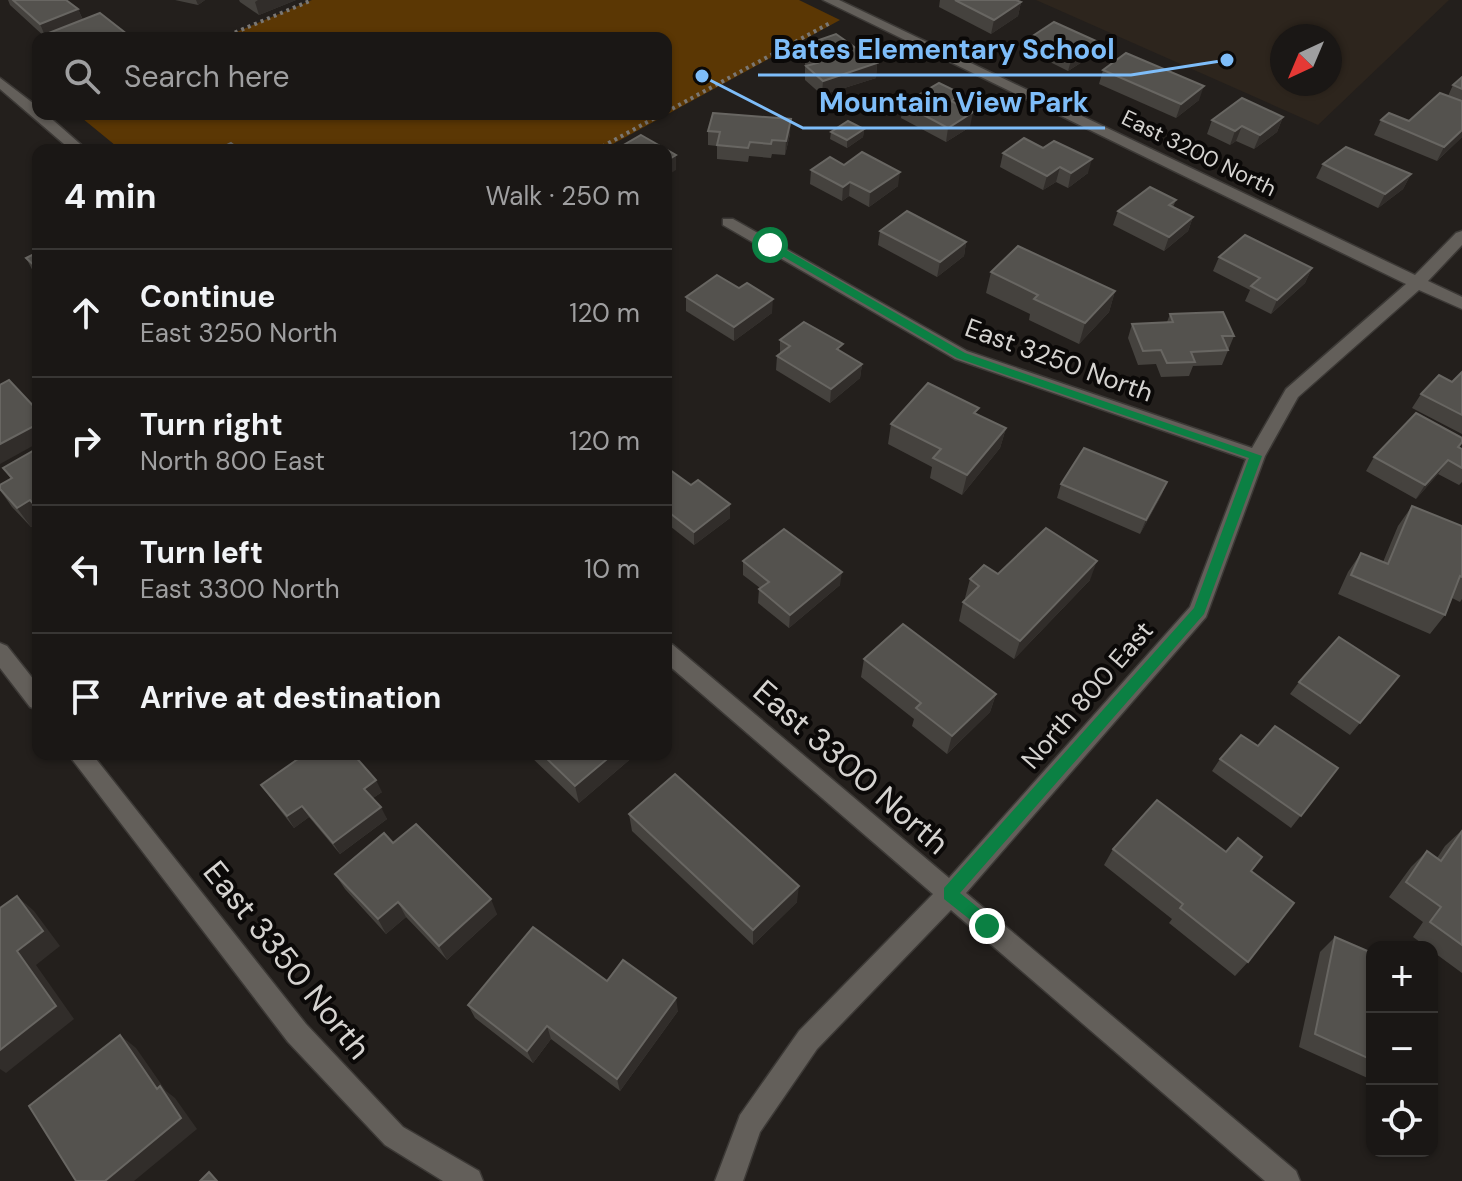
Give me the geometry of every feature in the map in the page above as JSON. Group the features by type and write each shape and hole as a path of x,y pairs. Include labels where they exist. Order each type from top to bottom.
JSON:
{"street":[{"name":"East 3200 North","path":"829,0 1462,304"},
{"path":"0,82 32,109"},
{"path":"45,120 73,144"},
{"name":"East 3250 North","path":"728,222 961,355 1256,456"},
{"name":"North 800 East","path":"729,1181 749,1124 808,1040 950,894 1199,611 1256,456 1292,393 1417,283 1462,236"},
{"path":"0,652 32,693"},
{"name":"East 3300 North","path":"672,656 1286,1181"},
{"name":"East 3350 North","path":"84,760 297,1033 394,1136 469,1181"}],"path":[{"path":"236,32 312,0"},
{"path":"672,109 833,21"},
{"path":"607,144 651,120"}],"shaded area":[{"path":"312,0 799,0 840,20 672,112 672,32 236,32"},
{"path":"1036,0 1449,0 1318,125"},
{"path":"84,120 657,120 613,144 114,144"}],"building":[{"path":"13,0 66,0 78,9 40,24"},
{"path":"955,0 1016,0 1021,2 994,20"},
{"path":"100,13 124,32 51,32"},
{"path":"1054,22 1096,41 1072,57 1031,37"},
{"path":"836,34 877,63 823,81 806,66 817,63 805,53 821,48 813,42"},
{"path":"1126,53 1204,86 1181,104 1103,70"},
{"path":"1462,77 1462,89 1453,85"},
{"path":"939,83 962,94 951,101 973,112 948,128 903,104"},
{"path":"1440,93 1462,101 1462,130 1444,147 1381,120 1389,113 1409,121"},
{"path":"1242,98 1283,117 1260,135 1242,126 1235,131 1212,120"},
{"path":"713,113 791,119 786,141 772,140 771,144 750,142 748,148 717,145 720,132 708,131"},
{"path":"848,121 864,129 847,140 831,132"},
{"path":"641,135 657,144 625,144"},
{"path":"1024,138 1043,148 1054,141 1092,159 1071,173 1060,167 1047,176 1003,153"},
{"path":"1346,147 1411,174 1385,194 1323,164"},
{"path":"862,152 900,172 870,192 850,182 843,187 811,170 830,157 844,165"},
{"path":"1150,187 1176,200 1169,205 1193,217 1169,237 1118,211"},
{"path":"907,211 966,242 940,262 880,231"},
{"path":"1245,235 1312,268 1277,300 1251,286 1260,278 1219,257"},
{"path":"1018,246 1115,291 1085,323 1034,299 1038,295 991,272"},
{"path":"717,275 739,288 747,283 773,299 734,327 686,297"},
{"path":"1223,312 1234,336 1222,336 1228,350 1191,352 1195,362 1167,363 1161,350 1143,351 1132,324 1173,322 1170,314"},
{"path":"804,322 843,344 837,349 862,364 831,389 777,356 790,346 780,340"},
{"path":"1462,372 1462,415 1421,394 1439,375 1452,382"},
{"path":"9,380 32,405 32,427 0,444 0,385"},
{"path":"928,383 979,408 974,413 1006,428 967,475 933,458 941,449 891,424"},
{"path":"1416,413 1462,438 1458,447 1462,449 1462,468 1448,460 1425,485 1374,457"},
{"path":"1084,448 1167,482 1146,520 1061,484"},
{"path":"32,451 32,502 30,500 17,508 0,489 0,485 12,478 3,468"},
{"path":"672,471 691,485 698,480 730,504 694,532 672,515"},
{"path":"1412,506 1462,526 1462,577 1445,615 1351,575 1361,553 1388,564"},
{"path":"1046,528 1097,561 1020,641 963,602 979,586 970,579 984,565 998,574"},
{"path":"784,529 842,572 790,615 759,589 769,582 743,561"},
{"path":"903,624 996,694 952,736 916,708 921,703 864,659"},
{"path":"1339,637 1399,676 1360,723 1299,682"},
{"path":"1275,726 1338,768 1301,816 1220,759 1241,735 1258,746"},
{"path":"296,760 358,760 376,780 364,789 381,807 333,843 302,806 287,816 261,785"},
{"path":"548,760 606,760 575,786"},
{"path":"675,774 799,886 753,930 629,814"},
{"path":"1157,800 1226,852 1238,838 1262,857 1251,871 1294,903 1248,962 1180,908 1183,904 1113,849"},
{"path":"416,824 491,899 439,946 398,902 378,919 335,874 384,833 393,843"},
{"path":"1462,831 1462,945 1430,922 1441,907 1406,882 1427,851 1441,861"},
{"path":"17,896 43,931 17,951 56,1006 0,1050 0,908"},
{"path":"533,927 607,981 623,960 676,998 617,1079 547,1026 527,1051 468,1005"},
{"path":"1335,937 1366,950 1366,1057 1315,1034"},
{"path":"120,1035 181,1118 105,1181 76,1181 29,1106"},
{"path":"209,1172 217,1181 200,1181"}],"place":[{"name":"Bates Elementary School","path":"1227,60"},
{"name":"Mountain View Park","path":"702,76"}],"route":[{"path":"770,245 961,355 1256,456 1199,611 950,894 987,926"}]}
